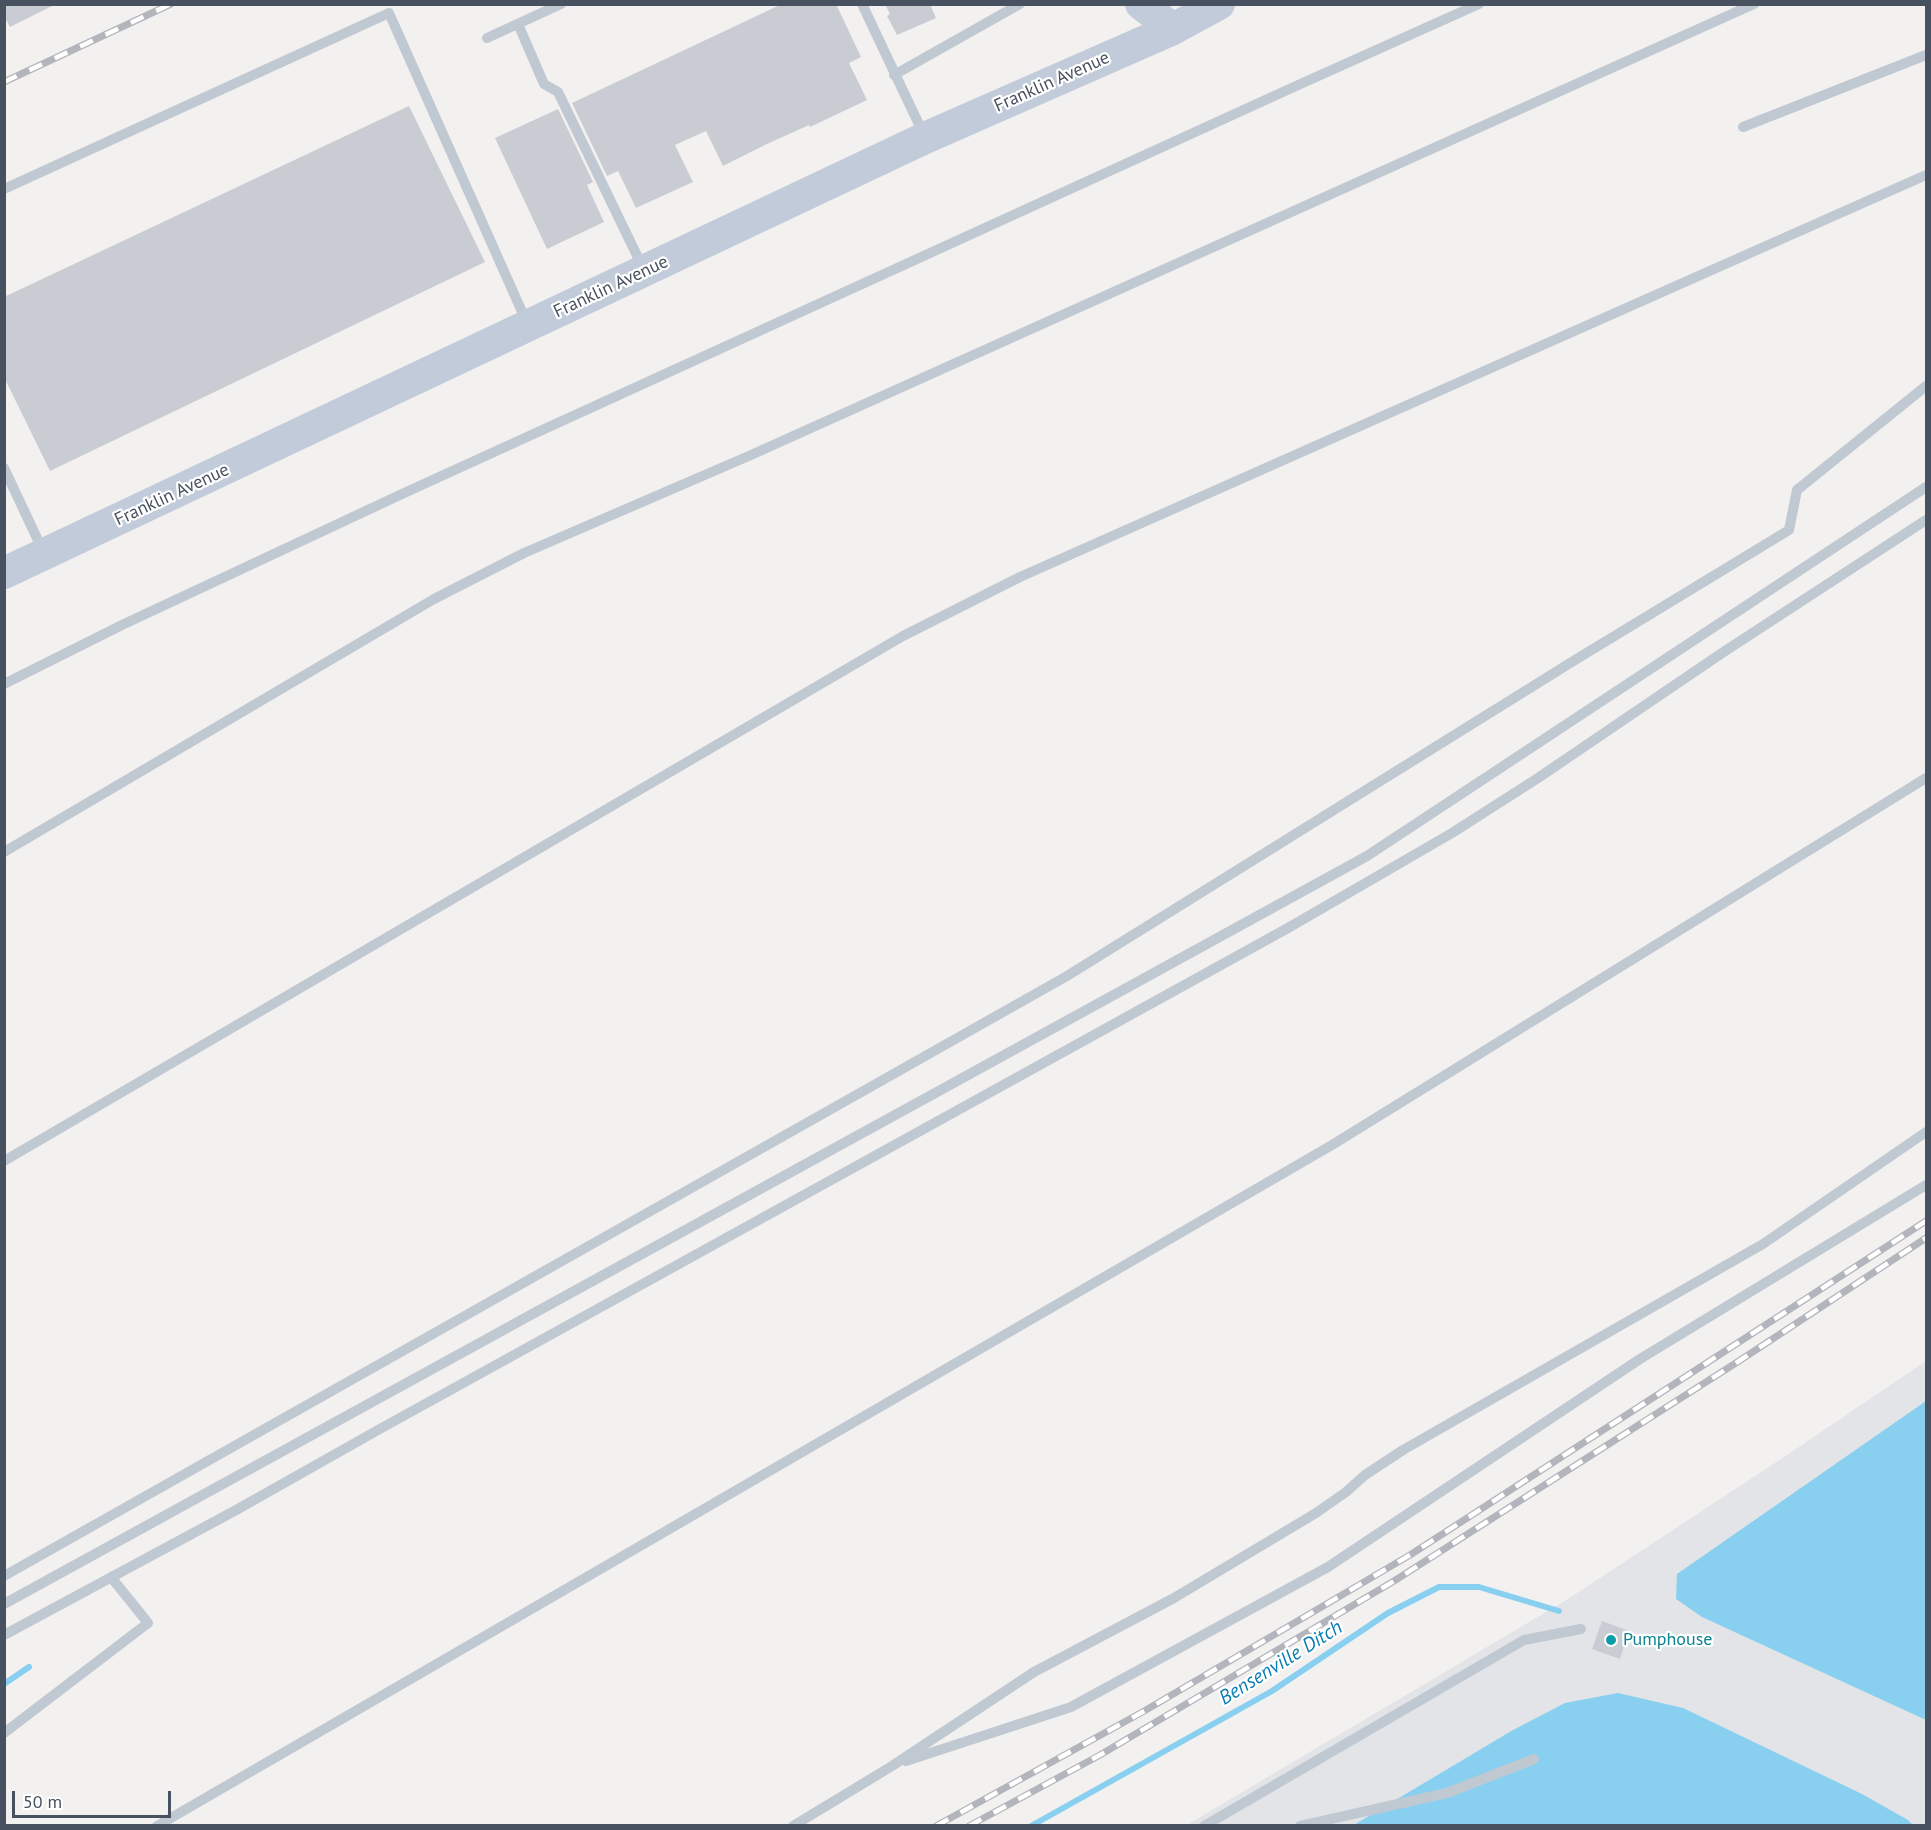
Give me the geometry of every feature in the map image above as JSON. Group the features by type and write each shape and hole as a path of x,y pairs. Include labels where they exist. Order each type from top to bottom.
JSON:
{"main road":[{"path":"1141,4 1173,28"},
{"name":"Franklin Avenue","path":"4,573 926,138 1173,28 1219,4"}],"lane":[{"path":"487,38 561,4"},
{"path":"862,4 926,138"},
{"path":"894,75 1020,4"},
{"path":"4,684 122,625 402,494 1479,4"},
{"path":"4,852 434,599 524,553 783,441 1754,4"},
{"path":"4,189 389,13 529,326"},
{"path":"518,24 544,84 558,92 645,271"},
{"path":"1743,127 1926,55"},
{"path":"4,1161 903,636 1020,577 1926,175"},
{"path":"4,1576 1067,976 1575,660 1789,530 1797,490 1926,386"},
{"path":"4,468 44,554"},
{"path":"4,1604 1367,856 1926,487"},
{"path":"4,1635 1288,928 1452,833 1926,520"},
{"path":"157,1826 1332,1145 1926,778"},
{"path":"793,1826 892,1766 1034,1672 1174,1598 1316,1513 1365,1475 1403,1450 1763,1244 1926,1132"},
{"path":"892,1766 1071,1707 1328,1567 1640,1359 1926,1185"},
{"path":"4,1733 148,1623 111,1577"},
{"path":"1204,1826 1524,1640 1581,1629"},
{"path":"1300,1826 1447,1793 1534,1759"}],"shaded area":[{"path":"1926,1361 1926,1825 1185,1826 1568,1599"}],"water":[{"path":"1926,1401 1926,1720 1702,1617 1676,1599 1677,1574"},
{"path":"1618,1693 1683,1708 1862,1794 1913,1825 1352,1826 1513,1730 1565,1703"}],"building":[{"path":"4,4 56,4 10,27 4,16"},
{"path":"782,4 836,4 861,57 849,63 867,100 723,166 706,131 675,145 693,182 636,208 618,171 607,176 572,103"},
{"path":"885,4 930,4 936,18 897,35 887,16 890,14"},
{"path":"409,106 485,262 50,471 4,377 4,297"},
{"path":"558,109 593,182 587,185 604,222 547,249 495,138"},
{"name":"Pumphouse","path":"1602,1621 1629,1631 1620,1659 1592,1649"}],"waterway":[{"name":"Bensenville Ditch","path":"1031,1826 1272,1691 1388,1613 1439,1587 1479,1587 1559,1611"},
{"path":"4,1684 29,1667"}],"railway":[{"path":"4,82 171,4"},
{"path":"936,1826 1146,1710 1410,1555 1926,1221"},
{"path":"969,1826 1100,1755 1394,1581 1739,1361 1926,1238"}],"place":[{"name":"Pumphouse","path":"1611,1640"}]}
